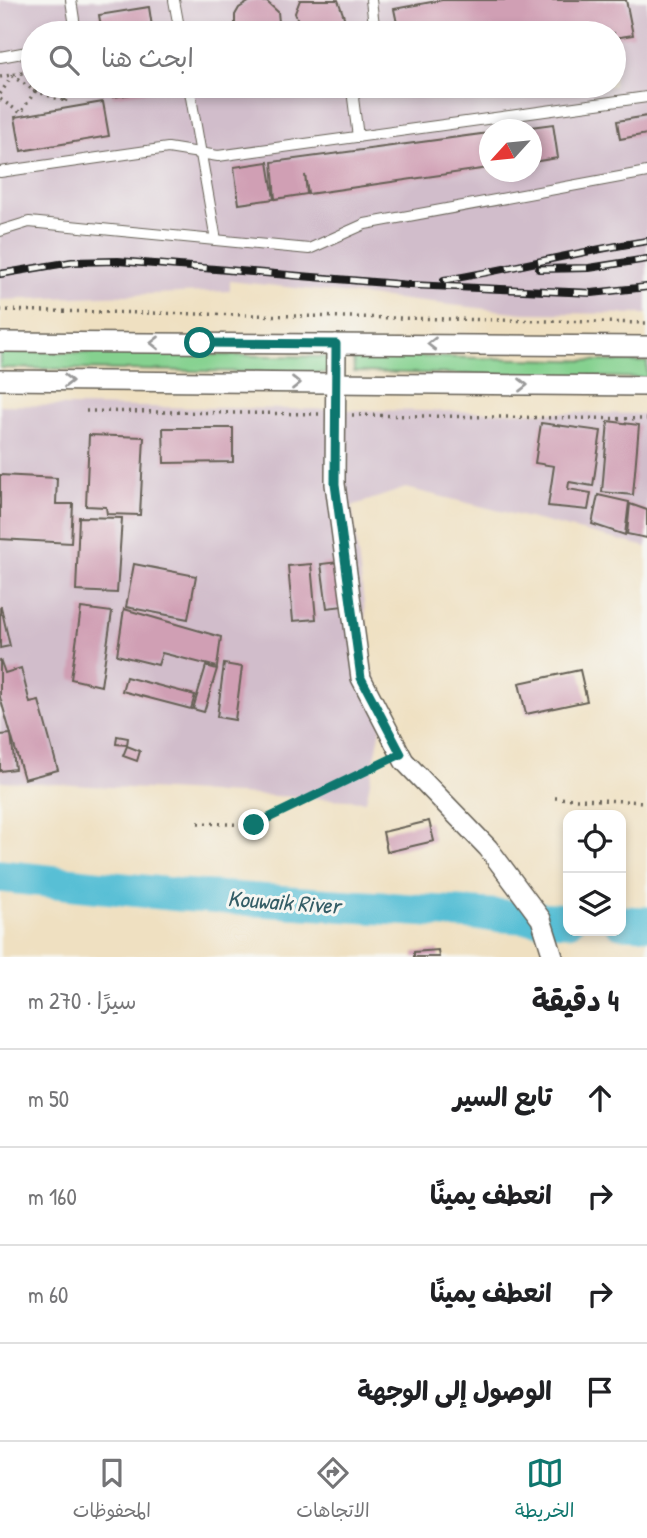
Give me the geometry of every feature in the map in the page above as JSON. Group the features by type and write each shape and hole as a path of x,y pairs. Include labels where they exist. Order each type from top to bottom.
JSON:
{"street":[{"path":"0,342 647,346"},
{"path":"336,344 335,484 361,678 401,754 488,848 541,919 554,957"},
{"path":"0,380 647,386"}],"lane":[{"path":"71,0 74,21"},
{"path":"174,0 178,21"},
{"path":"371,0 374,21"},
{"path":"0,57 21,53"},
{"path":"0,172 168,148 218,156 647,97"},
{"path":"191,98 216,240"},
{"path":"353,98 358,137"},
{"path":"0,231 29,222 309,249 365,224 647,172"}],"path":[{"path":"0,77 21,74"},
{"path":"12,76 21,82"},
{"path":"12,76 0,97 21,113 31,98"},
{"path":"56,98 65,101"},
{"path":"0,310 647,323"},
{"path":"86,411 647,419"},
{"path":"198,823 254,825 401,754"},
{"path":"555,798 647,802"}],"shaded area":[{"path":"0,0 647,0 647,314 524,313 230,281 230,291 0,300"},
{"path":"0,405 647,414 647,547 406,488 352,506 372,670 386,705 366,801 0,781"}],"green space":[{"path":"0,351 328,357 328,373 0,368"},
{"path":"353,355 647,362 647,378 354,372"}],"building":[{"path":"252,0 267,2 278,12 279,21 235,21 239,8"},
{"path":"300,0 338,0 344,17 342,21 298,21 295,13"},
{"path":"442,0 626,0 633,35 626,36 626,21 396,21 394,9"},
{"path":"149,7 151,21 100,21 99,15"},
{"path":"103,102 109,136 21,151 15,117"},
{"path":"647,116 647,134 620,139 617,121"},
{"path":"553,124 558,158 542,160 542,125"},
{"path":"479,134 479,169 308,194 305,175 307,194 275,199 272,162"},
{"path":"268,162 274,199 239,204 234,167"},
{"path":"608,421 639,425 633,495 602,492"},
{"path":"541,423 601,431 593,486 569,482 568,489 591,493 588,510 548,506 554,466 535,463"},
{"path":"163,428 233,428 233,462 164,463"},
{"path":"89,435 144,437 140,515 107,514 106,507 86,506"},
{"path":"0,475 57,478 56,504 73,504 71,543 0,539"},
{"path":"598,495 629,502 625,535 592,524"},
{"path":"630,504 647,510 647,538 627,534"},
{"path":"79,517 122,518 117,593 76,591"},
{"path":"338,562 344,606 327,608 321,564"},
{"path":"134,564 196,576 188,619 126,607"},
{"path":"311,564 316,619 293,621 288,566"},
{"path":"0,608 10,646 0,648"},
{"path":"81,608 112,612 101,686 71,679"},
{"path":"124,609 221,637 217,667 162,653 158,665 117,655"},
{"path":"0,659 5,673 21,668 30,703 39,701 58,770 24,779 0,697"},
{"path":"224,664 242,667 235,720 217,717"},
{"path":"206,666 217,669 204,712 193,709"},
{"path":"580,670 587,701 526,714 519,683"},
{"path":"126,677 195,695 191,709 122,691"},
{"path":"11,734 15,769 0,771 0,735"},
{"path":"117,736 128,738 127,745 116,744"},
{"path":"127,746 140,751 137,761 123,756"},
{"path":"429,821 434,841 387,852 383,832"},
{"path":"438,950 439,957 414,957 414,952"}],"waterway":[{"name":"Kouwaik River","path":"0,876 180,895 563,920"},
{"name":"Kouwaik River","path":"626,922 647,923"}],"railway":[{"path":"444,280 647,241"},
{"path":"539,269 589,268 647,259"},
{"path":"0,274 72,262 118,261 410,285 592,293 647,287"}],"route":[{"path":"200,343 336,344 335,484 361,678 401,754 254,825"}]}
